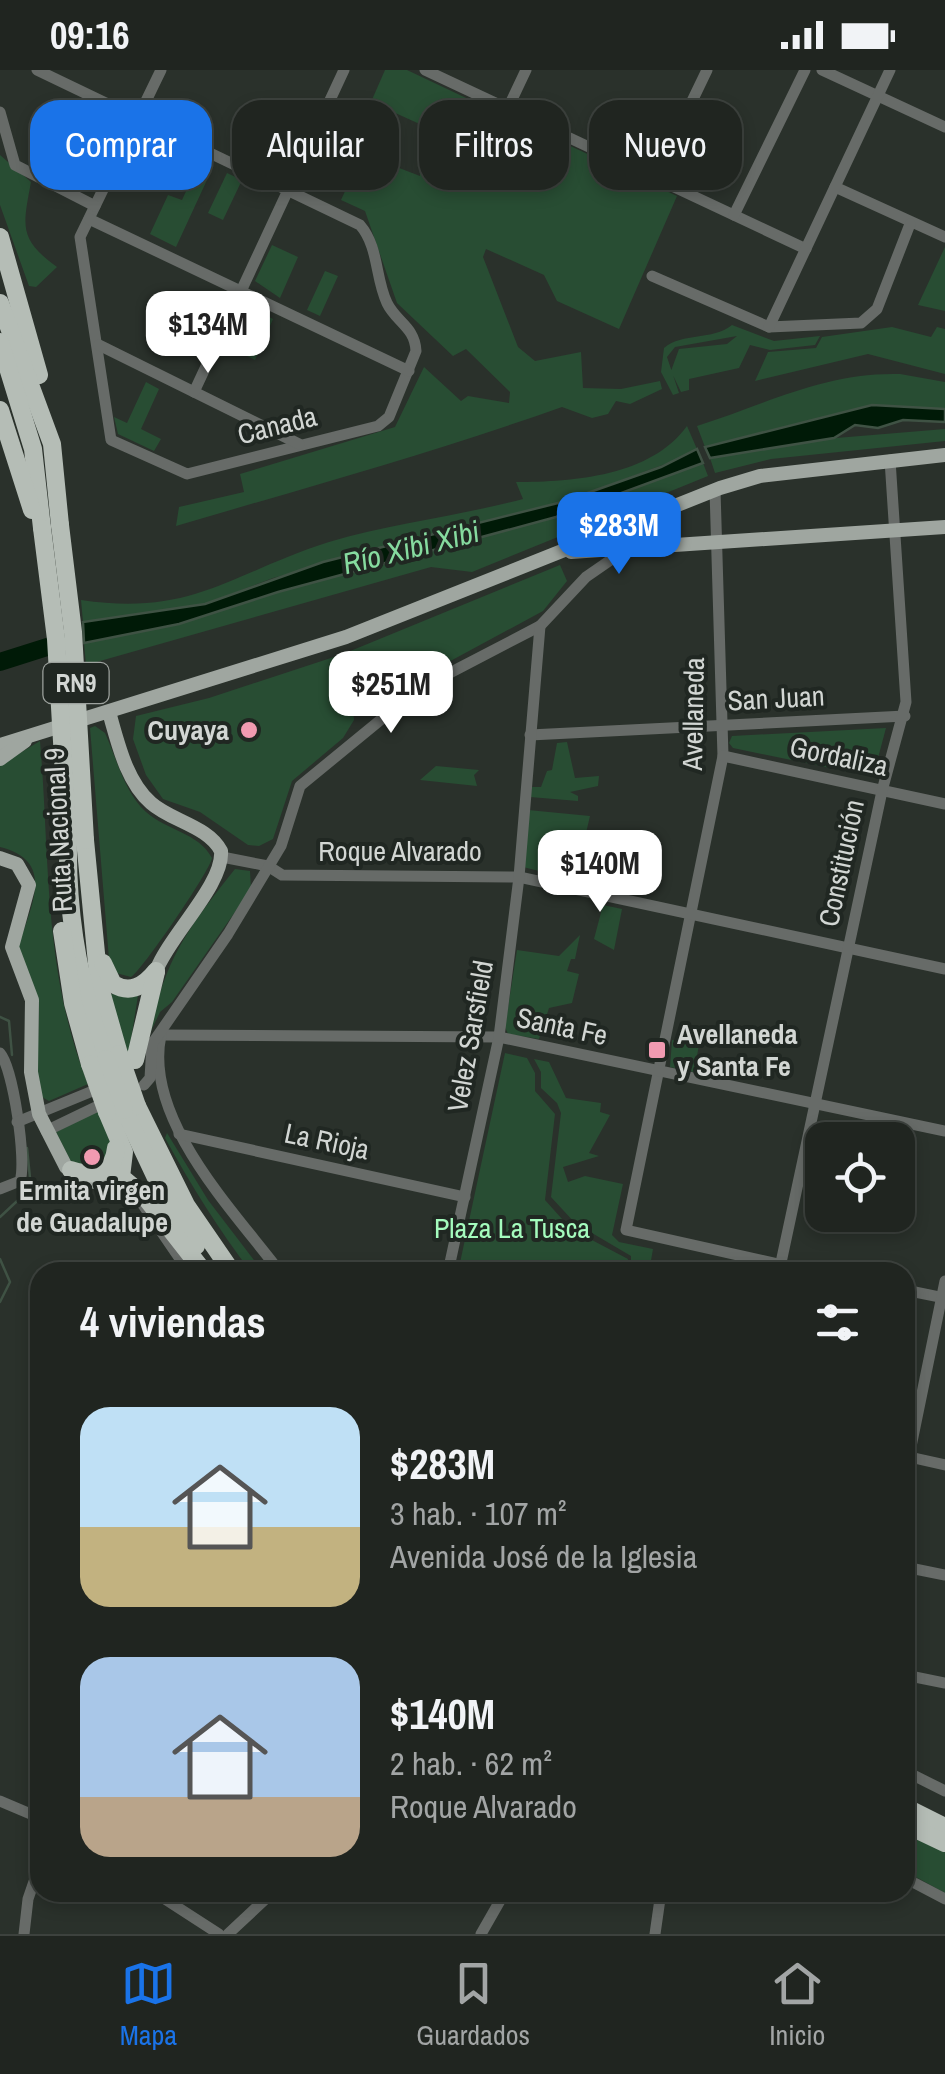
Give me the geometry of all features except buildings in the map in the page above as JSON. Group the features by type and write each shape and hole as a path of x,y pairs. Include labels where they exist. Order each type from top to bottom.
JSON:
{"highway":[{"path":"0,236 34,354 52,444"},
{"name":"RN9","path":"0,303 52,444 56,639 74,845"},
{"name":"RN9","path":"0,342 34,449 51,527"},
{"path":"0,410 31,508 51,527"},
{"path":"74,845 60,890 66,969 124,1061"},
{"name":"Ruta Nacional 9","path":"74,845 88,866 99,984 124,1061 125,1103 164,1195 208,1262"},
{"path":"88,866 108,978 126,990 143,984 156,971"},
{"path":"71,1170 92,1176 109,1168 116,1156 114,1132 125,1103 124,1061 156,971"},
{"name":"Ruta Nacional 9","path":"125,1103 225,1262"},
{"path":"114,1132 124,1152 120,1173 196,1262"},
{"path":"915,1812 945,1826"},
{"path":"915,1829 945,1843"}],"main road":[{"path":"0,745 346,637 618,526 760,476 945,455"},
{"path":"655,512 647,527 656,545"},
{"path":"556,553 894,534 945,527"},
{"path":"109,712 139,790 156,807 213,840 222,857 213,882 168,946 156,971"},
{"path":"0,759 34,735"},
{"path":"0,858 18,864 29,885 12,947 32,1000 31,1064 39,1114 71,1170 88,1180 136,1189"}],"street":[{"path":"37,70 101,100"},
{"path":"147,100 161,70"},
{"path":"330,100 344,70"},
{"path":"426,70 491,100"},
{"path":"512,100 526,70"},
{"path":"693,100 707,70"},
{"path":"734,216 806,70"},
{"path":"822,70 945,127"},
{"path":"769,327 890,70"},
{"path":"0,112 15,165 95,206"},
{"path":"835,187 945,237"},
{"path":"103,190 79,248 99,345 299,444"},
{"path":"194,392 288,190"},
{"name":"Canada","path":"99,345 111,440 187,474 378,426 389,417 416,351 409,327 386,300 367,233 288,190"},
{"path":"676,190 806,249"},
{"path":"89,219 409,370"},
{"path":"652,276 769,327 862,323 877,309 910,224"},
{"name":"Constitución","path":"782,1262 819,1104 882,790 905,716 890,460"},
{"name":"Avellaneda","path":"715,490 723,756 626,1230 752,1262"},
{"path":"586,577 594,549 618,526"},
{"path":"124,1061 150,1048 160,1036 282,846 300,786 417,690 540,626 586,577 630,546"},
{"name":"Velez Sarsfield","path":"450,1262 499,1038 519,877 540,626"},
{"name":"San Juan","path":"530,735 905,716"},
{"name":"Gordaliza","path":"723,756 945,804"},
{"name":"Roque Alvarado","path":"222,857 268,866 282,875 519,877 945,969"},
{"path":"160,1036 158,1056 179,1134 273,1262"},
{"name":"Santa Fe","path":"160,1036 499,1038 945,1131"},
{"path":"0,1053 8,1070 23,1175 6,1188"},
{"path":"46,1131 125,1103 150,1078 124,1061"},
{"path":"8,1070 31,1064"},
{"path":"17,1122 95,1090"},
{"name":"La Rioja","path":"179,1134 464,1197"},
{"path":"136,1189 155,1227 181,1262"},
{"path":"915,1421 945,1281"},
{"path":"915,1292 943,1297"},
{"path":"915,1459 945,1465"},
{"path":"915,1569 945,1575"},
{"path":"915,1676 945,1683"},
{"path":"915,1776 945,1791"},
{"path":"0,1801 30,1814"},
{"path":"915,1883 945,1899"},
{"path":"24,1934 30,1892"},
{"path":"169,1902 219,1934"},
{"path":"228,1934 262,1902"},
{"path":"482,1934 500,1902"},
{"path":"655,1934 660,1902"}],"green space":[{"path":"385,70 407,70 471,100 419,100 419,124 399,115 399,100 372,100"},
{"path":"569,145 589,155 589,190 664,190 677,196 619,329 557,301 544,275 486,249 483,257 518,347 535,361 581,352 583,388 621,389 660,381 662,389 630,404 616,401 608,414 592,418 562,407 176,526 179,507 244,492 240,474 395,427 424,367 461,401 468,396 509,403 510,392 466,349 453,356 397,303 365,211 341,200 346,190 399,190 399,168 419,176 419,190 569,190"},
{"path":"0,155 30,181 26,230 35,248 57,267 36,287 29,286 0,205"},
{"path":"227,173 232,175 232,190 237,190 223,220 208,213"},
{"path":"187,190 202,190 176,247 150,234 168,195 182,200"},
{"path":"272,245 298,257 280,298 255,281"},
{"path":"945,247 945,311 918,305"},
{"path":"325,271 338,276 320,316 307,310"},
{"path":"249,307 273,319 255,360 227,346"},
{"path":"732,325 774,341 820,336 815,345 770,350 750,345 739,368 689,379 689,390 681,392 673,376 679,393 673,395 661,372 664,348","holes":["737,336 727,344 679,349 671,370 667,357 675,347"]},
{"path":"892,327 931,337 937,327 945,329 945,374 868,354 755,381 768,352 816,348 822,337"},
{"path":"900,374 945,382 945,409 872,405 705,447 697,426 821,384"},
{"path":"146,382 159,389 141,429 161,439 154,451 118,434 114,417 127,423"},
{"path":"687,426 697,449 687,456 562,502 273,578 205,604 83,622 81,600 120,604 183,597 329,542 523,499 516,482 586,477 632,466 672,443"},
{"path":"945,429 945,441 771,459 715,473 710,458 824,439"},
{"path":"703,463 708,476 472,572 431,567 86,665 84,643 179,624 278,592 556,517"},
{"path":"560,565 567,581 543,611 395,691 375,652 349,663 354,720 343,738 292,781 273,839 259,846 248,845 200,812 163,799 146,775 133,739 136,716 209,698 343,654"},
{"path":"95,726 105,733 138,804 154,818 191,837 212,858 174,921 131,977 116,973 109,959 90,728"},
{"path":"886,728 874,773 869,776 733,748 729,743 732,736"},
{"path":"40,741 56,957 73,1042 88,1084 49,1101 42,1097 37,1079 39,1003 17,953 32,906 35,877 30,864 19,854 0,847 0,765"},
{"path":"567,742 575,778 599,776 598,786 570,792 578,796 578,801 530,797 532,787 541,787 547,771 552,770 557,743"},
{"path":"436,766 479,770 474,775 477,786 420,780"},
{"path":"528,810 590,816 575,880 523,867"},
{"path":"235,869 250,871 251,889 172,1002 160,1012 150,1033 163,984 180,945"},
{"path":"603,905 622,909 614,950 594,939"},
{"path":"580,935 575,959 571,959 567,971 579,974 572,1003 549,1008 539,1039 508,1034 505,1027 517,950 559,956"},
{"path":"109,994 138,995 128,1059"},
{"path":"672,1040 699,1045 694,1072 670,1067"},
{"name":"Plaza La Tusca","path":"505,1053 527,1058 535,1073 535,1091 555,1114 545,1200 571,1229 628,1262 460,1262"},
{"path":"534,1059 549,1062 566,1098 601,1103 600,1112 610,1115 589,1153 599,1156 563,1167 568,1182 585,1176 623,1184 612,1235 619,1242 653,1249 651,1262 631,1262 631,1256 575,1223 551,1197 561,1113 557,1103 541,1088 541,1072"},
{"path":"98,1111 112,1147 108,1166 72,1164 56,1132"},
{"path":"167,1133 208,1200 255,1262 244,1262 227,1240 165,1138"},
{"path":"915,1836 945,1850 945,1893 915,1876"}],"water":[{"path":"872,405 945,409 945,422 903,420 878,428 855,425 834,438 710,458 705,447"},
{"path":"697,449 703,463 556,517 278,592 179,624 84,643 83,622 205,604 323,562 562,502 661,467"}],"waterway":[{"name":"Río Xibi Xibi","path":"0,662 66,641"},
{"path":"0,1017 9,1021 12,1055"},
{"path":"0,1217 31,1188 27,1148"},
{"path":"0,1259 10,1282 0,1302"}],"place":[{"name":"Cuyaya","path":"249,730"},
{"name":"Avellaneda y Santa Fe","path":"657,1050"},
{"name":"Ermita virgen de Guadalupe","path":"92,1157"}]}
